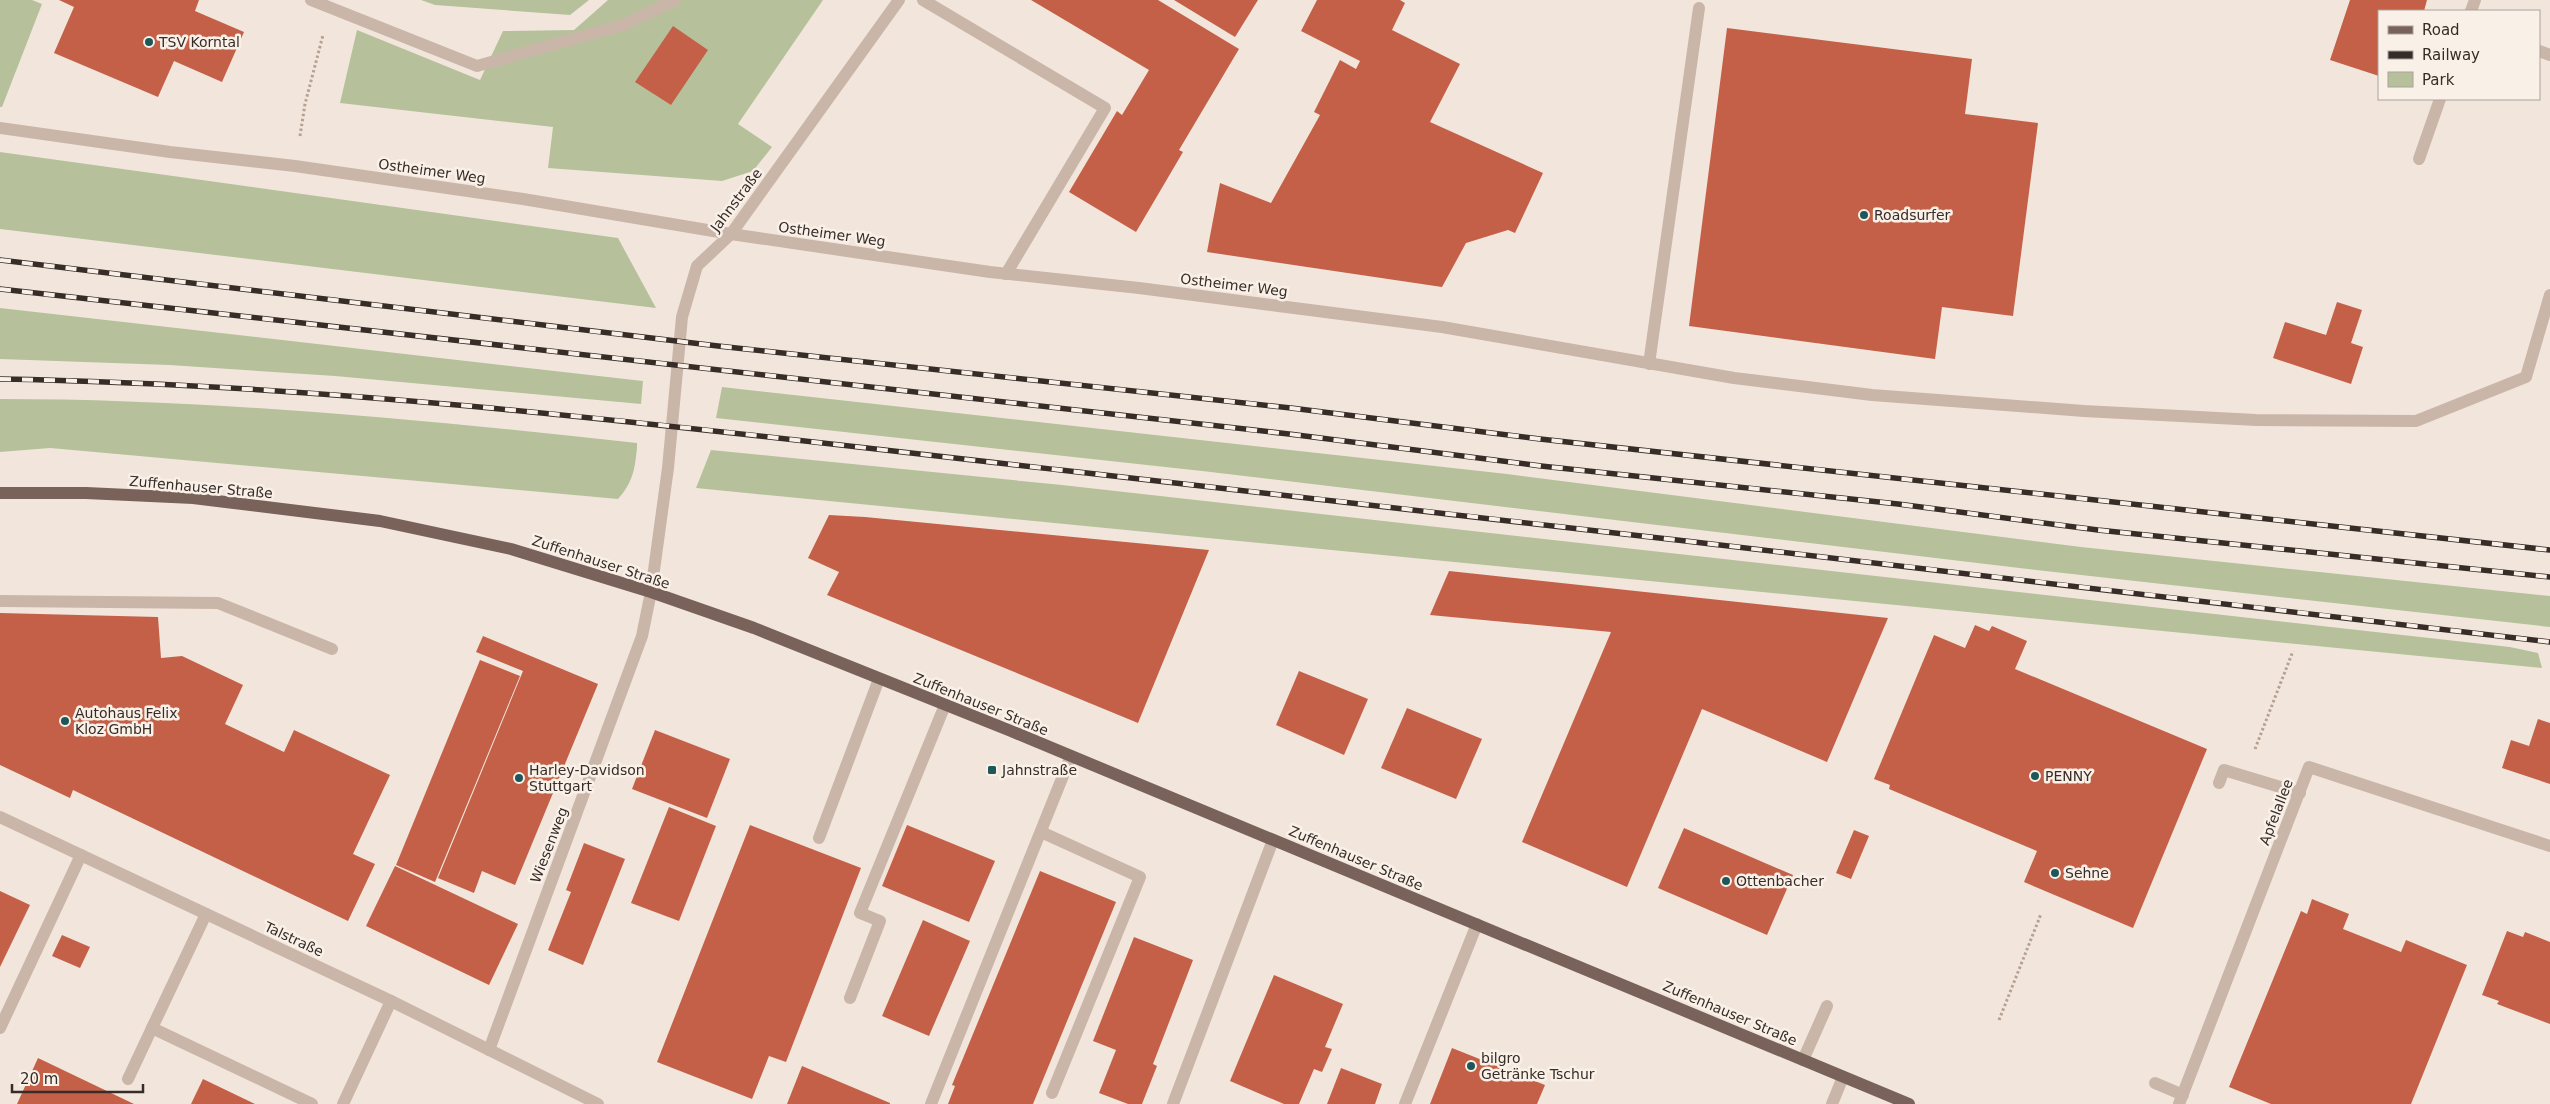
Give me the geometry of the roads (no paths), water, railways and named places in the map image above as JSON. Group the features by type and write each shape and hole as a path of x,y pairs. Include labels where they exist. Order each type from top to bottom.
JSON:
{"main road":[{"name":"Zuffenhauser Straße","path":"0,493 86,493 193,498 380,521 511,549 651,592 754,628 945,704 1909,1104"}],"street":[{"path":"311,0 477,66 623,25 675,0"},
{"name":"Jahnstraße","path":"651,592 668,468 682,317 697,266 731,234 898,0"},
{"path":"923,0 1105,108 1006,274"},
{"path":"1655,365 1699,8"},
{"path":"2419,159 2440,100"},
{"name":"Ostheimer Weg","path":"0,128 170,152 295,166 523,200 731,234 1006,274 1140,288 1432,326 1655,365 1872,394 2084,411 2256,420 2416,421 2526,377 2550,296"},
{"name":"Wiesenweg","path":"488,1050 633,665 642,636 651,592"},
{"path":"0,601 218,603 332,649"},
{"path":"819,838 879,679"},
{"path":"850,998 880,921 860,913 945,704"},
{"path":"931,1104 1071,756"},
{"name":"Apfelallee","path":"2181,1099 2309,767 2550,846"},
{"path":"2219,782 2224,770 2300,793"},
{"name":"Talstraße","path":"0,817 391,1001 488,1050 571,1099 598,1104"},
{"path":"1041,832 1140,877 1052,1093"},
{"path":"1173,1104 1273,840"},
{"path":"0,1028 81,855"},
{"path":"128,1079 206,914"},
{"path":"1405,1104 1477,924"},
{"path":"342,1104 391,1001"},
{"path":"1803,1060 1827,1006"},
{"path":"152,1028 312,1104"},
{"path":"1832,1104 1843,1077"},
{"path":"2155,1082 2181,1099"}],"railway":[{"path":"0,260 718,346 1291,408 1540,439 2550,550"},
{"path":"0,289 1289,434 1541,466 1898,504 2098,530 2550,577"},
{"path":"0,379 270,390 540,413 1630,535 2550,642"}],"place":[{"name":"TSV Korntal","path":"149,42"},
{"name":"Roadsurfer","path":"1864,215"},
{"name":"Autohaus Felix Kloz GmbH","path":"65,721"},
{"name":"Jahnstraße","path":"992,770"},
{"name":"PENNY","path":"2035,776"},
{"name":"Harley-Davidson Stuttgart","path":"519,778"},
{"name":"Sehne","path":"2055,873"},
{"name":"Ottenbacher","path":"1726,881"},
{"name":"bilgro Getränke Tschur","path":"1471,1066"}]}
